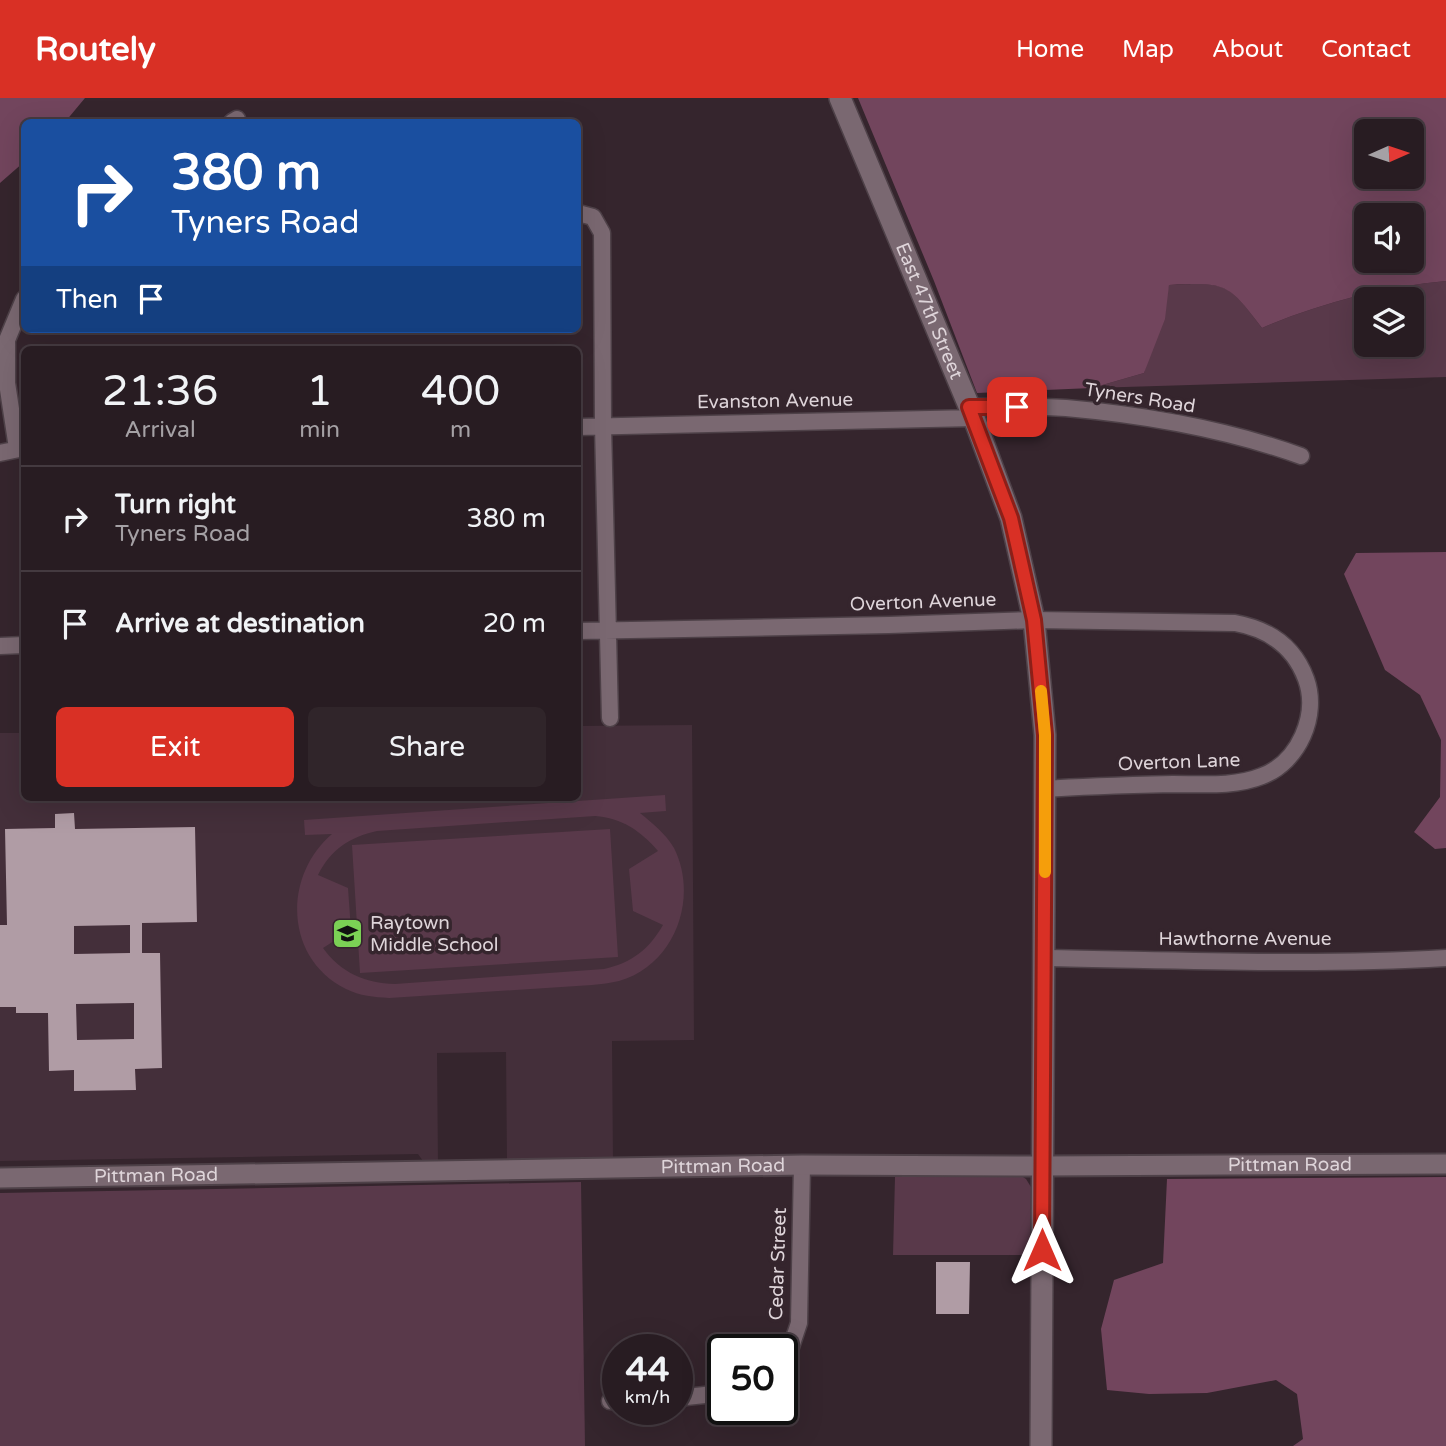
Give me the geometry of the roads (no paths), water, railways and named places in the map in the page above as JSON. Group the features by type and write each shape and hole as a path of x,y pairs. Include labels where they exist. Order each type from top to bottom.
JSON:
{"main road":[{"name":"East 47th Street","path":"840,98 972,412 1011,518 1034,620 1045,735 1041,1446"}],"street":[{"path":"585,215 601,233 610,718"},
{"path":"0,453 21,448 7,383 7,340 21,306"},
{"name":"Tyners Road","path":"972,412 1065,408 1161,420 1254,439 1301,456"},
{"name":"Evanston Avenue","path":"581,427 972,412"},
{"name":"Overton Avenue","path":"581,631 1034,620 1235,623 1254,627 1278,639 1292,653 1307,682 1310,702"},
{"path":"0,646 21,645"},
{"name":"Overton Lane","path":"1045,789 1238,783 1264,776 1280,765 1301,740 1308,721 1310,702"},
{"name":"Hawthorne Avenue","path":"1044,958 1403,961 1446,958"},
{"name":"Pittman Road","path":"0,1178 802,1165 1446,1164"},
{"name":"Cedar Street","path":"795,1334 799,1323 802,1165"}],"place":[{"name":"Raytown Middle School","path":"347,934"}]}
